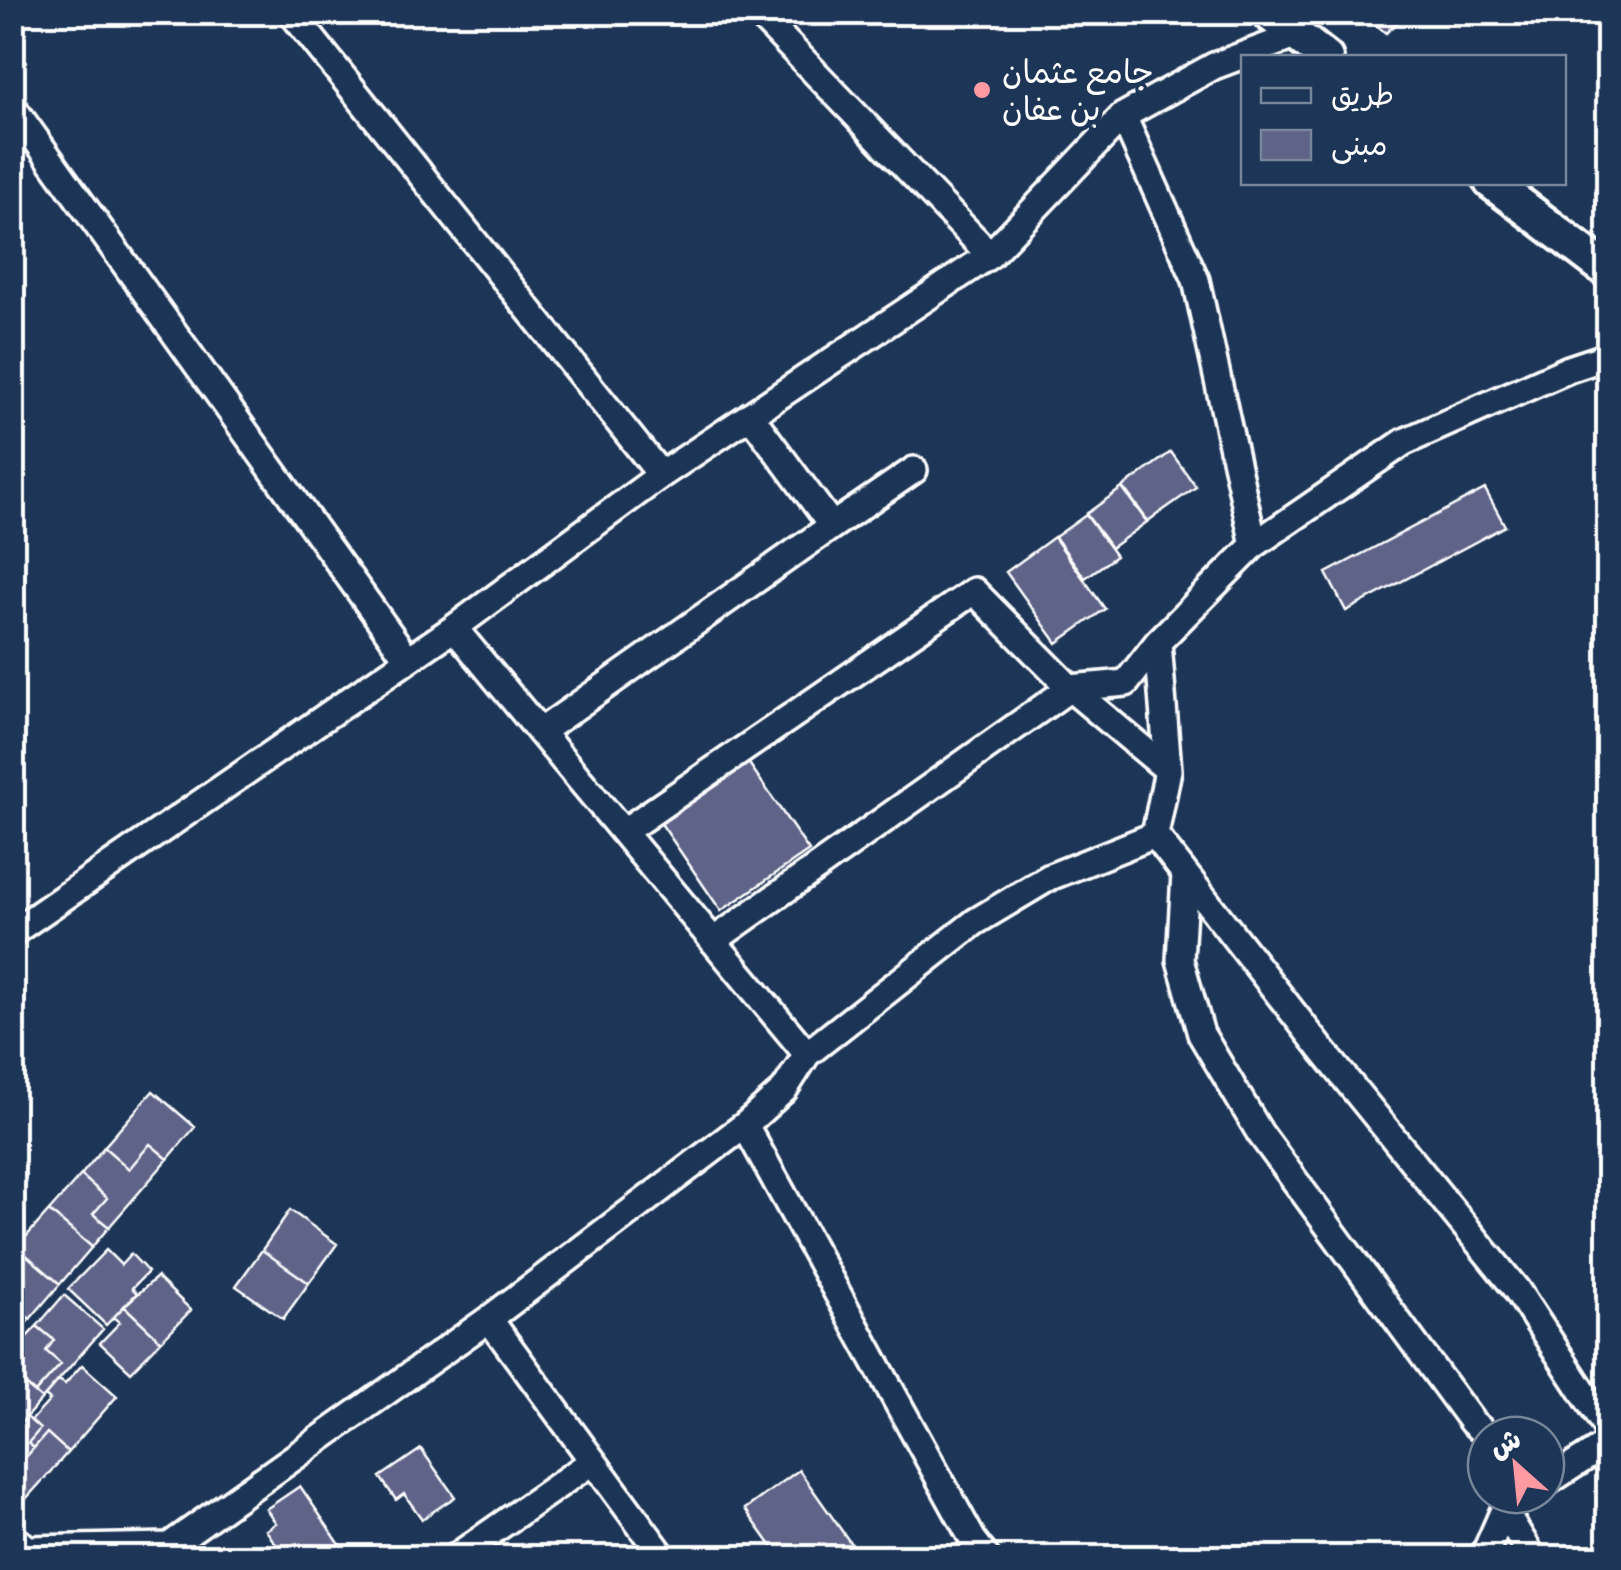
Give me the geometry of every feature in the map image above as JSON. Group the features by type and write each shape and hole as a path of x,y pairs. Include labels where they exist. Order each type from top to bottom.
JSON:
{"street":[{"path":"291,12 662,475"},
{"path":"757,12 990,254"},
{"path":"1266,12 1322,55"},
{"path":"1244,55 1297,36"},
{"path":"14,930 454,628 662,475 990,254 1123,116 1214,66 1241,56"},
{"path":"12,106 407,658"},
{"path":"1123,116 1196,280 1254,545"},
{"path":"1495,185 1608,271"},
{"path":"713,941 1070,688 1126,684 1158,642 1254,545 1404,442 1569,369 1608,356"},
{"path":"750,415 832,526"},
{"path":"540,732 914,470"},
{"path":"622,832 974,591 1070,688 1168,770"},
{"path":"454,628 806,1054"},
{"path":"1158,642 1168,770 1155,835 1516,1289 1608,1430"},
{"path":"18,1546 174,1552 745,1125 784,1090 806,1054 975,922 1050,877 1155,835"},
{"path":"1185,874 1180,960 1200,1034 1260,1134 1467,1415"},
{"path":"745,1125 971,1552"},
{"path":"489,1319 664,1558"},
{"path":"1566,1470 1608,1443"},
{"path":"454,1558 593,1461"},
{"path":"1483,1558 1502,1515"},
{"path":"1507,1515 1533,1558"}],"building":[{"path":"1358,12 1408,12 1386,33"},
{"path":"1171,452 1196,487 1148,521 1123,487"},
{"path":"1122,488 1147,522 1111,548 1086,514"},
{"path":"1485,489 1505,526 1346,611 1326,573"},
{"path":"1086,515 1116,556 1085,578 1055,537"},
{"path":"1054,537 1105,609 1057,643 1006,572"},
{"path":"746,759 809,851 721,911 658,819"},
{"path":"153,1091 195,1127 168,1159 150,1144 129,1169 104,1147"},
{"path":"150,1144 168,1159 109,1227 93,1214 107,1198 81,1175 104,1147 129,1169"},
{"path":"81,1175 107,1198 93,1214 109,1227 92,1247 49,1211"},
{"path":"290,1210 337,1244 309,1283 262,1250"},
{"path":"49,1211 92,1247 60,1284 17,1247"},
{"path":"17,1247 60,1284 30,1319 12,1304 12,1253"},
{"path":"106,1250 121,1265 131,1254 148,1272 132,1288 137,1293 106,1325 68,1289"},
{"path":"262,1250 309,1283 283,1319 236,1286"},
{"path":"157,1277 191,1310 161,1341 124,1306"},
{"path":"64,1295 103,1329 42,1399 35,1393 61,1364 46,1351 54,1340 37,1326"},
{"path":"12,1304 30,1319 12,1338"},
{"path":"124,1306 161,1341 131,1372 100,1343 120,1322 114,1317"},
{"path":"37,1326 54,1340 46,1351 61,1364 35,1393 12,1374 12,1353"},
{"path":"82,1365 117,1396 68,1452 47,1433 34,1448 28,1443 40,1429 31,1421 50,1400 45,1396 59,1380 65,1384"},
{"path":"19,1379 42,1399 12,1433 12,1386"},
{"path":"27,1417 40,1429 28,1443 34,1448 12,1473 12,1433"},
{"path":"47,1433 68,1452 24,1501 12,1491 12,1473"},
{"path":"421,1449 455,1497 422,1519 404,1494 396,1500 380,1477"},
{"path":"799,1470 861,1558 780,1558 745,1509"},
{"path":"300,1486 349,1558 285,1558 266,1530 276,1523 266,1509"}],"place":[{"name":"جامع عثمان بن عفان","path":"982,90"}]}
